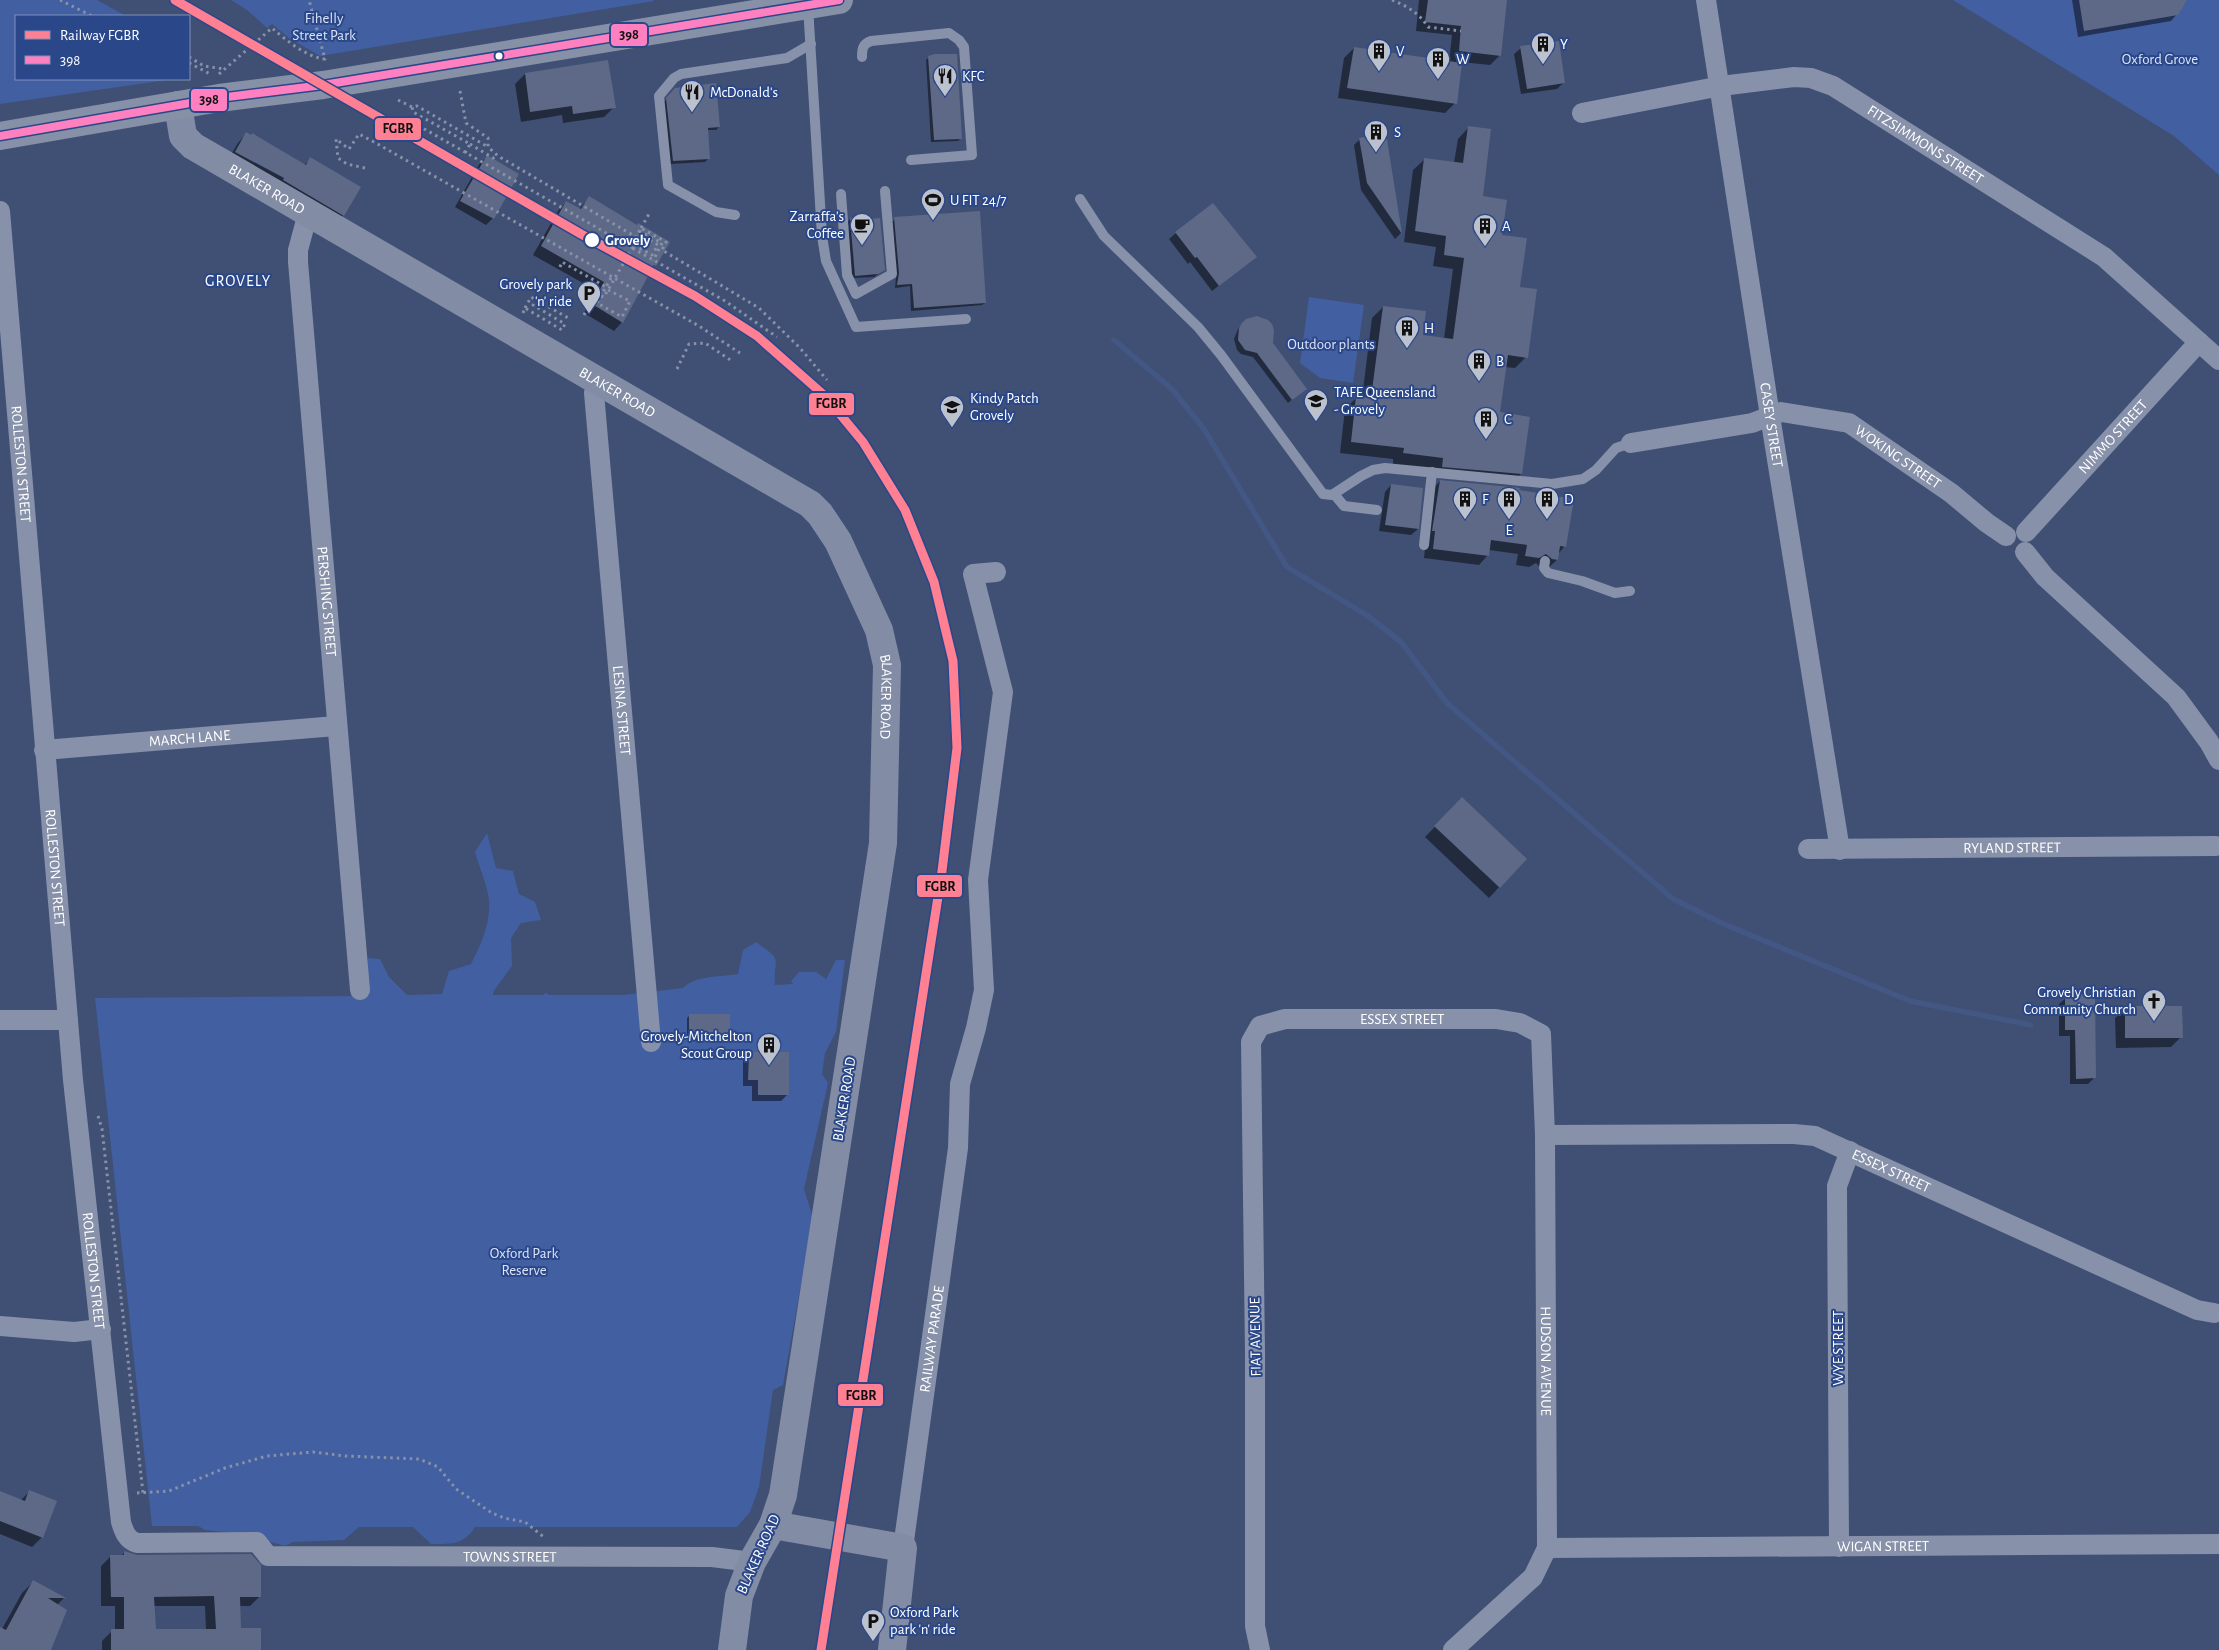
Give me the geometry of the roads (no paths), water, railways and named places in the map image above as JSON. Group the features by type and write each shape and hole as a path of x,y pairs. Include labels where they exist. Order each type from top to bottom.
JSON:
{"main road":[{"path":"0,136 178,105 332,83 839,0"}],"street":[{"name":"CASEY STREET","path":"1706,0 1721,86 1770,416 1840,850"},
{"name":"FITZSIMMONS STREET","path":"1582,113 1721,86 1794,78 1811,78 1833,86 2104,257 2219,360"},
{"name":"BLAKER ROAD","path":"178,105 183,136 193,146 810,504 820,514 838,541 879,630 886,665 883,843 783,1495 773,1525 752,1562 739,1596 732,1650"},
{"name":"ROLLESTON STREET","path":"0,211 4,305 68,1020 121,1522 128,1538 138,1543 257,1542 268,1556"},
{"name":"PERSHING STREET","path":"308,213 298,250 298,262 336,726 360,990"},
{"name":"NIMMO STREET","path":"2026,532 2199,342"},
{"name":"LESINA STREET","path":"600,381 594,393 651,1042"},
{"name":"WOKING STREET","path":"1631,443 1752,423 1780,412 1849,424 1951,493 1986,523 2006,536"},
{"path":"2019,528 2026,532 2030,544 2025,552 2017,555 2009,553 2004,546 2006,536 2014,529 2019,528"},
{"path":"2025,552 2045,577 2176,697 2209,742 2219,760"},
{"name":"RAILWAY PARADE","path":"892,1650 903,1548 958,1148 960,1084 976,1028 984,990 978,880 1003,692 973,574 996,572"},
{"name":"MARCH LANE","path":"44,750 336,726"},
{"name":"RYLAND STREET","path":"1808,849 2218,846"},
{"name":"ESSEX STREET","path":"1260,1026 1285,1019 1496,1019 1520,1023 1540,1034"},
{"path":"0,1020 68,1020"},
{"name":"FIAT AVENUE","path":"1260,1026 1251,1042 1255,1363 1255,1626 1260,1650"},
{"name":"HUDSON AVENUE","path":"1453,1650 1532,1577 1547,1548 1544,1135 1540,1034"},
{"name":"ESSEX STREET","path":"1544,1135 1794,1134 1815,1136 2197,1310 2217,1312"},
{"name":"WYE STREET","path":"1839,1547 1837,1186 1850,1152"},
{"path":"0,1326 74,1332 101,1329"},
{"path":"773,1525 903,1548"},
{"name":"WIGAN STREET","path":"1547,1548 2219,1544"},
{"name":"TOWNS STREET","path":"268,1556 712,1557 752,1562"}],"lane":[{"path":"808,5 822,236 826,261 856,327 966,319"},
{"path":"862,57 862,48 865,43 871,41 949,32 964,47 972,155 911,160"},
{"path":"735,215 716,212 668,185 659,96 674,78 681,74 787,58 810,44"},
{"path":"841,194 847,275 856,294 892,274 885,191"},
{"path":"1080,199 1104,236 1198,327 1221,354 1323,494 1334,494 1373,470 1386,468 1552,484 1564,483 1583,479 1596,470 1616,448 1631,443"},
{"path":"1424,545 1432,472"},
{"path":"1334,494 1344,506 1377,510"},
{"path":"1545,561 1544,568 1548,573 1582,581 1615,593 1630,591"}],"waterway":[{"path":"1114,340 1172,389 1204,429 1287,567 1368,616 1401,642 1447,703 1673,899 1719,922 1910,1001 2031,1025"}],"rail line":[{"name":"FGBR","path":"175,0 581,234 695,296 757,336 825,396 863,442 905,510 934,582 953,661 957,748 942,871 821,1650"}],"place":[{"name":"Y","path":"1543,65"},
{"name":"V","path":"1379,72"},
{"name":"W","path":"1438,80"},
{"name":"KFC","path":"945,97"},
{"name":"McDonald's","path":"692,113"},
{"name":"S","path":"1376,153"},
{"name":"U FIT 24/7","path":"933,221"},
{"name":"Grovely","path":"592,240"},
{"name":"Zarraffa's Coffee","path":"862,246"},
{"name":"A","path":"1485,247"},
{"name":"Grovely park 'n' ride","path":"589,314"},
{"name":"H","path":"1407,349"},
{"name":"B","path":"1479,382"},
{"name":"TAFE Queensland - Grovely","path":"1316,422"},
{"name":"Kindy Patch Grovely","path":"952,428"},
{"name":"C","path":"1486,440"},
{"name":"F","path":"1465,520"},
{"name":"E","path":"1509,520"},
{"name":"D","path":"1547,520"},
{"name":"Grovely Christian Community Church","path":"2154,1022"},
{"name":"Grovely-Mitchelton Scout Group","path":"769,1066"},
{"name":"Oxford Park park 'n' ride","path":"873,1642"}],"district":[{"name":"GROVELY","path":"238,280"}],"park label":[{"name":"Fihelly Street Park","path":"324,26"},
{"name":"Oxford Grove","path":"2160,59"},
{"name":"Outdoor plants","path":"1331,344"},
{"name":"Oxford Park Reserve","path":"524,1262"}]}
